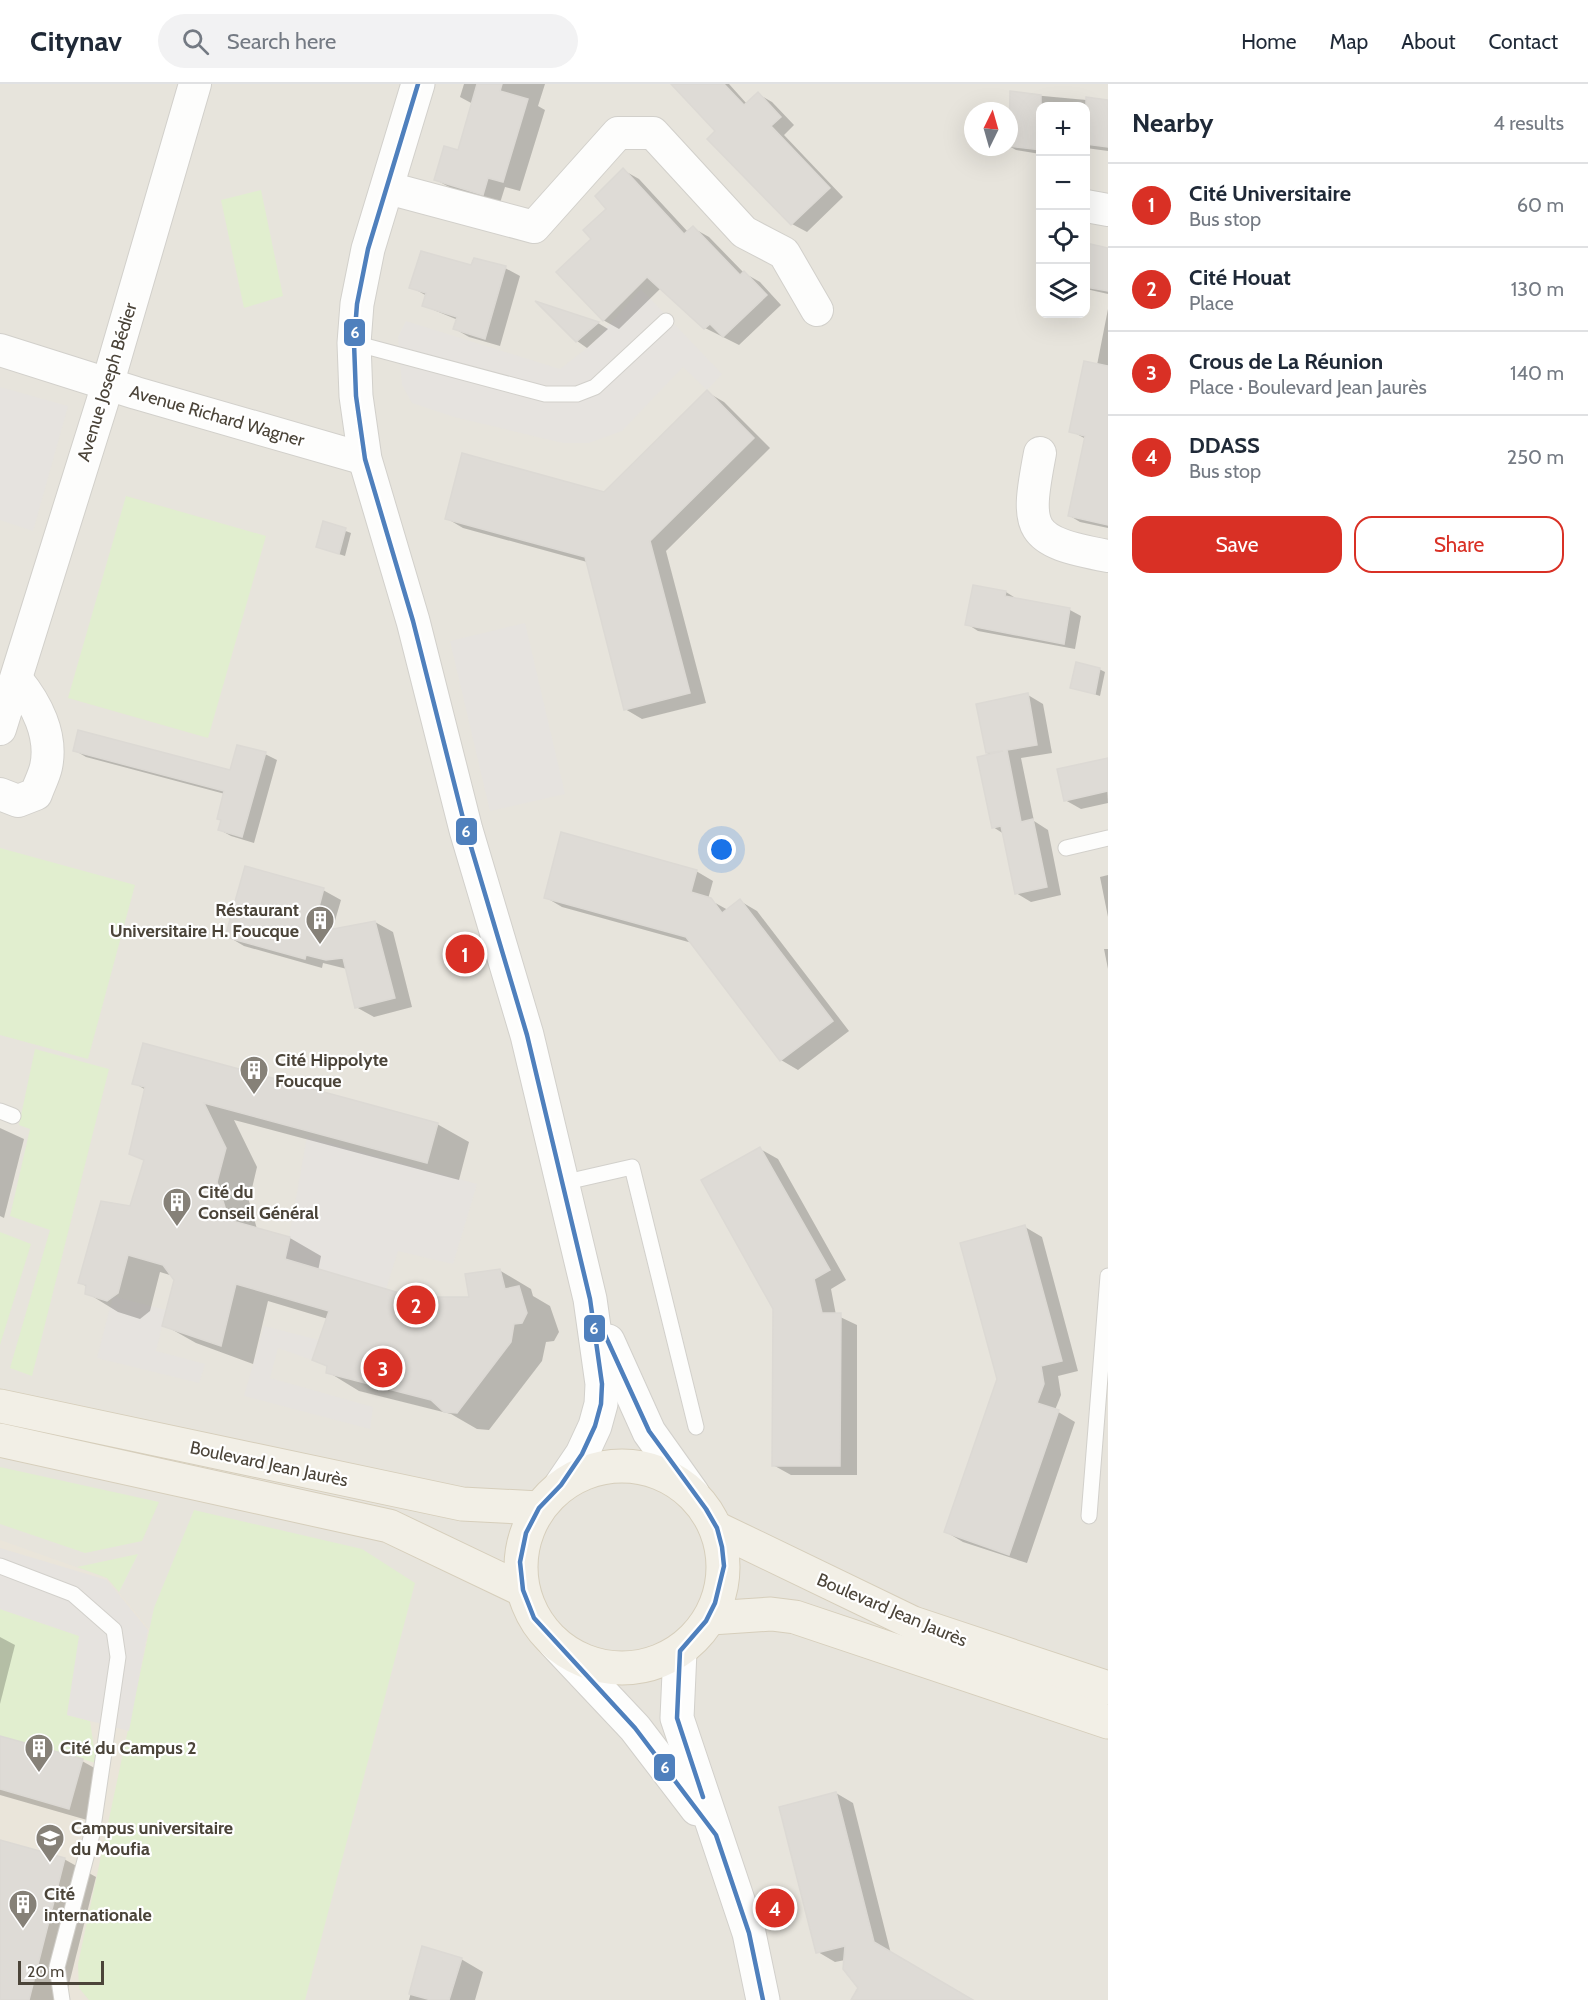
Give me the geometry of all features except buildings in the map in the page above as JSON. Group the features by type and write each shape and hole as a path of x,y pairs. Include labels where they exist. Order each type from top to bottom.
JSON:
{"main road":[{"name":"Boulevard Jean Jaurès","path":"0,1406 462,1504 550,1497"},
{"name":"Boulevard Jean Jaurès","path":"0,1440 388,1526 523,1590"},
{"name":"Boulevard Jean Jaurès","path":"618,1466 645,1469 671,1478 693,1494 706,1510 716,1528 724,1558 722,1589 711,1618 697,1636 680,1652 649,1665 615,1669 582,1660 554,1642 534,1618 523,1590 520,1562 526,1533 550,1497 588,1473 618,1466"},
{"name":"Boulevard Jean Jaurès","path":"716,1528 913,1623 1108,1688"},
{"name":"Boulevard Jean Jaurès","path":"711,1618 771,1614 795,1617 1108,1722"}],"street":[{"name":"Avenue Joseph Bédier","path":"0,729 107,384 195,84"},
{"path":"418,84 368,249 357,304 354,343 356,396 365,459 413,621 466,830 527,1035 590,1299 602,1384 601,1404 595,1426 582,1454 550,1497"},
{"path":"388,188 534,227 618,133 653,133 744,232 784,253 817,310"},
{"path":"1090,207 1108,210"},
{"name":"Avenue Richard Wagner","path":"0,350 107,384 365,459"},
{"path":"1040,453 1031,501 1032,516 1037,529 1063,548 1108,556"},
{"path":"0,794 18,801 36,794 47,766 45,730 34,701 17,680"},
{"path":"590,1299 649,1432 693,1494"},
{"path":"554,1642 635,1728 716,1835"},
{"path":"680,1652 677,1718 749,1933 763,2000"}],"lane":[{"path":"354,343 545,394 577,394 594,387 666,321"},
{"path":"1066,848 1108,838"},
{"path":"562,1183 632,1167 696,1426"},
{"path":"1089,1516 1103,1403 1108,1276"},
{"path":"0,1566 73,1594 114,1630 118,1657 92,1834 57,1967 62,2000"}],"shaded area":[{"path":"0,84 1108,84 1108,2000 0,2000"},
{"path":"641,289 722,374 707,390 683,367 622,431 589,443 563,443 454,417 412,403 402,385 398,337 406,321 560,369 592,344"},
{"path":"0,387 68,406 33,531 0,520"},
{"path":"525,623 565,794 490,811 450,641"},
{"path":"307,1137 477,1184 453,1264 398,1251 386,1289 285,1259"},
{"path":"113,1296 166,1310 156,1351 205,1364 199,1383 97,1358"},
{"path":"264,1326 319,1340 312,1360 278,1348 270,1378 373,1407 370,1429 244,1396"},
{"name":"Campus universitaire du Moufia","path":"0,1540 107,1578 149,1629 79,1988 89,2000 0,2000"},
{"path":"0,1548 107,1580 148,1630 129,1731 67,1715 79,1636 0,1609"}],"green space":[{"path":"261,190 283,296 244,308 221,200"},
{"path":"126,496 266,536 208,738 68,698"},
{"path":"0,848 135,885 88,1059 0,1035"},
{"path":"35,1049 109,1069 32,1376 10,1368 50,1230 10,1216 30,1129 19,1125"},
{"path":"0,1232 31,1244 0,1345"},
{"path":"0,1467 159,1502 142,1541 85,1553 0,1524"},
{"path":"194,1510 362,1549 415,1583 305,2000 89,2000 79,1988 78,1964 154,1608"},
{"path":"138,1554 119,1592 107,1578 77,1567"},
{"path":"0,1609 80,1636 67,1715 90,1721 96,1763 0,1736"}],"transit line":[{"name":"6","path":"418,84 368,249 357,304 354,343 356,396 365,459 413,621 466,830 527,1035 590,1299 602,1384 601,1404 595,1426 582,1454 561,1485 539,1508 526,1533 520,1562 523,1590 534,1618 635,1728 716,1835 749,1933 763,2000"},
{"name":"6","path":"605,1335 649,1431 706,1509 717,1528 722,1547 724,1566 715,1603 706,1621 680,1651 677,1718 703,1797"}],"place":[{"name":"Réstaurant Universitaire H. Foucque","path":"320,946"},
{"name":"Cité Universitaire","path":"465,954"},
{"name":"Cité Hippolyte Foucque","path":"254,1096"},
{"name":"Cité du Conseil Général","path":"177,1228"},
{"name":"Cité Houat","path":"416,1305"},
{"name":"Crous de La Réunion","path":"383,1368"},
{"name":"Cité du Campus 2","path":"39,1774"},
{"name":"Campus universitaire du Moufia","path":"50,1864"},
{"name":"DDASS","path":"775,1908"},
{"name":"Cité internationale","path":"23,1930"}]}
